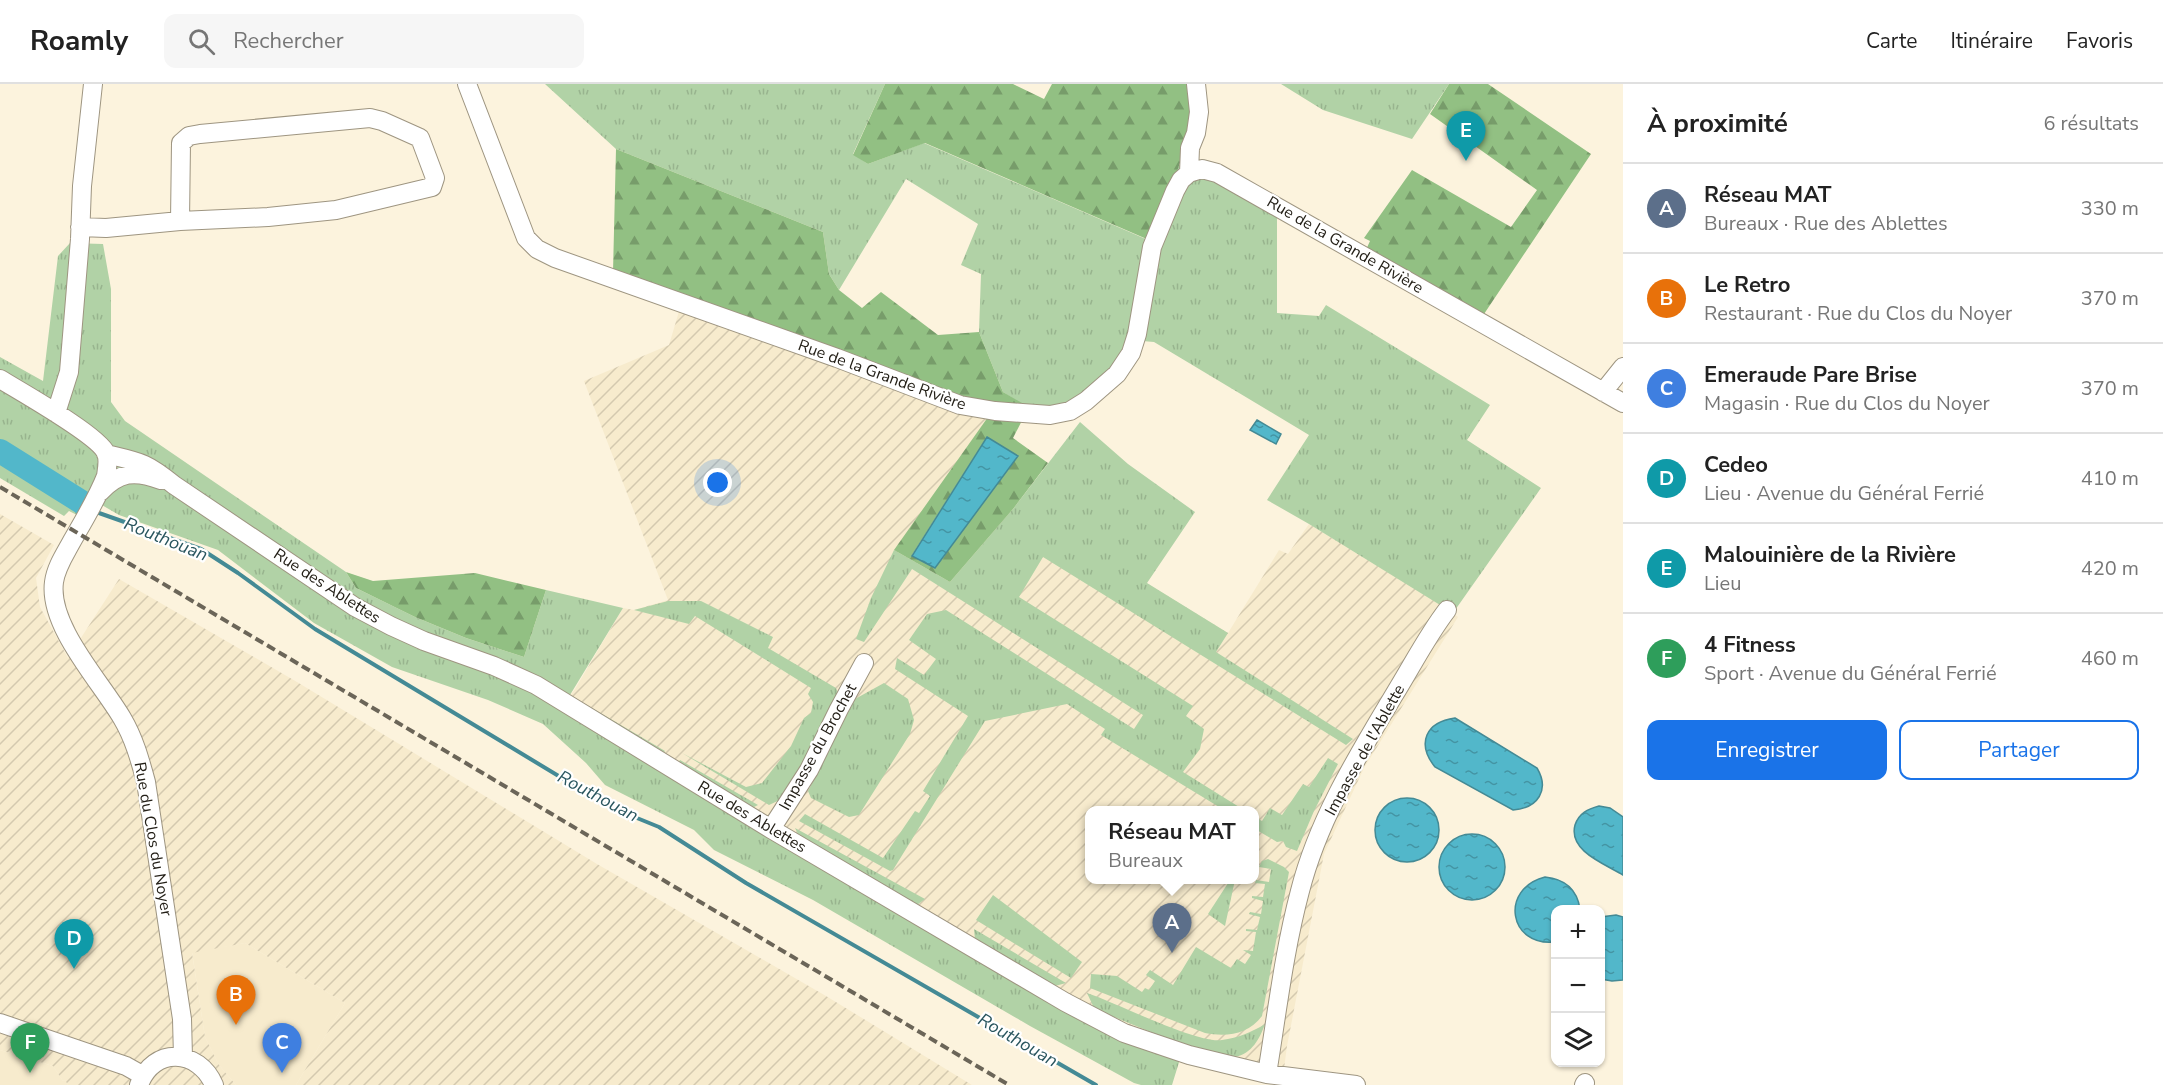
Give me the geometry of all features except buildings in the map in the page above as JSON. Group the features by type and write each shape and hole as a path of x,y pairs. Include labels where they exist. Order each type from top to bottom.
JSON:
{"street":[{"path":"56,413 69,372 82,186 93,84"},
{"name":"Rue de la Grande Rivière","path":"467,84 526,238 537,249 555,258 816,350 960,405 995,411 1050,415 1070,411 1086,401 1117,374 1131,353 1137,334 1152,247 1175,191 1181,180 1189,173 1202,169 1217,172 1623,403"},
{"path":"1189,173 1190,148 1196,133 1199,112 1196,84"},
{"path":"80,227 106,228 180,220 268,217 336,210 432,187 435,178 420,138 370,118 200,134 189,136 181,143 180,220"},
{"path":"1603,392 1623,367"},
{"path":"0,380 56,413 95,440 106,454 108,466 98,494"},
{"name":"Rue des Ablettes","path":"106,454 135,460 152,467 174,485 356,607 391,626 536,685 771,829 1065,1002 1124,1033 1189,1055 1267,1074 1356,1085"},
{"name":"Rue des Ablettes","path":"98,494 111,480 122,475 145,476 174,485"},
{"name":"Rue du Clos du Noyer","path":"98,494 58,567 54,583 54,598 66,635 109,696 139,754 146,782 182,1019 183,1057"},
{"name":"Impasse de l'Ablette","path":"1267,1074 1286,949 1300,889 1312,851 1359,753 1447,610"},
{"name":"Impasse du Brochet","path":"771,829 809,770 864,663"},
{"path":"0,1023 126,1066 140,1080 150,1066 160,1060 183,1057 194,1060 203,1067 214,1085"}],"shaded area":[{"path":"680,308 989,416 895,550 950,582 1013,509 1091,549 1228,633 1279,550 1288,554 1309,524 1458,617 1364,768 1324,854 1287,1046 1282,1084 1180,1059 561,708 575,689 623,608 634,610 668,600 584,381 669,345"},
{"path":"0,514 54,545 36,578 40,607 68,658 119,579 297,682 597,864 826,996 972,1085 296,1085 345,1003 245,943 192,953 205,1037 219,1065 236,1085 68,1085 53,1066 0,1050"},
{"path":"245,943 345,1003 296,1085 236,1085 219,1065 205,1037 192,952"},
{"path":"0,1050 53,1066 68,1085 0,1085"}],"green space":[{"path":"545,84 885,84 853,154 868,164 924,143 1148,240 1179,165 1213,178 1277,214 1277,313 1319,316 1326,305 1490,405 1467,440 1541,488 1453,613 1267,500 1309,435 1154,342 1130,340 1102,378 1078,398 1064,404 1032,407 1003,392 979,332 981,274 961,265 978,224 906,179 839,290 829,274 823,232 616,149"},
{"path":"885,84 1013,84 1044,99 1052,84 1191,84 1192,103 1190,123 1180,164 1149,240 925,143 868,164 853,155"},
{"path":"1281,84 1449,84 1412,139 1323,110"},
{"path":"1449,84 1488,84 1591,154 1484,314 1365,252 1370,241 1364,238 1412,170 1511,227 1537,190 1430,114"},
{"path":"616,149 823,232 829,274 839,290 862,308 881,292 938,335 979,332 1003,392 1029,407 1013,438 1048,463 1013,509 950,582 894,550 988,417 613,272","holes":["987,437 1017,457 912,556"]},
{"path":"70,243 103,244 111,289 111,402 125,421 346,572 356,588 415,617 466,638 524,657 546,590 623,608 570,695 665,751 663,754 561,707 1180,1059 1172,1085 1134,1083 1030,1026 813,900 714,850 694,830 605,785 586,763 543,724 488,700 392,667 314,623 218,550 119,515 83,494 79,516 69,511 64,516 0,478 0,357 43,381 58,256"},
{"path":"1080,422 1128,464 1195,512 1147,583 1228,633 1216,652 1353,739 1346,745 1043,557 1019,597 1193,706 1186,716 1204,729 1200,749 1183,772 1238,806 1217,806 1101,735 1105,729 1067,704 985,721 893,870 890,871 799,821 805,814 883,858 915,811 919,813 930,796 923,791 968,716 895,669 897,658 924,675 936,659 909,640 927,614 946,610 1134,729 1143,715 912,569 864,642 856,639 871,598 894,550 950,582 1013,509"},
{"path":"346,572 373,581 475,573 546,590 524,657 466,638 415,617 356,588"},
{"path":"668,601 701,601 773,637 768,648 836,688 838,693 786,797 769,805 682,753 746,787 762,783 791,746 804,718 811,713 813,702 808,694 811,688 695,616 689,624 634,610"},
{"path":"884,683 908,699 914,720 910,734 859,815 849,817 811,798 808,791 855,699"},
{"path":"1328,758 1338,764 1297,851 1286,847 1283,841 1277,842 1259,831 1259,819 1262,821 1270,808 1282,815 1303,784 1309,787"},
{"path":"680,760 758,805 754,807 719,790 677,764"},
{"path":"795,828 925,899 917,905 798,834"},
{"path":"1268,859 1289,872 1262,1016 1250,1027 1229,1034 1205,1033 1090,988 1091,974 1117,976 1142,992 1145,988 1149,990 1155,981 1146,975 1150,970 1173,985 1196,947 1231,968 1237,959 1245,964 1251,955 1243,950 1253,951 1256,932 1246,931 1246,929 1257,930 1260,917 1249,914 1250,912 1261,914 1263,901 1252,898 1252,896 1263,897 1265,884 1259,883 1259,880 1269,882 1271,869 1259,867 1262,861"},
{"path":"1227,884 1234,884 1225,926 1208,914"},
{"path":"993,895 1082,962 1071,978 976,920"},
{"path":"974,929 1066,983 1055,986 975,940"},
{"path":"1087,993 1176,1030 1210,1040 1234,1038 1265,1024 1251,1049 1235,1057 1225,1057 1169,1039 1094,1008"}],"water":[{"path":"1257,420 1281,434 1276,444 1250,430"},
{"path":"987,437 1018,456 935,568 912,556"},
{"path":"1455,718 1537,768 1541,776 1542,790 1535,802 1522,809 1513,810 1435,767 1426,750 1427,735 1437,724"},
{"path":"1401,798 1413,798 1430,807 1437,818 1439,830 1437,842 1430,853 1413,862 1401,862 1389,857 1380,848 1375,836 1375,824 1380,812 1389,803"},
{"path":"1599,806 1610,808 1623,817 1623,875 1590,856 1582,849 1574,834 1579,817 1584,812"},
{"path":"1472,834 1485,837 1495,844 1502,854 1505,867 1502,880 1495,890 1485,897 1472,900 1459,897 1449,890 1442,880 1439,867 1442,854 1449,844 1459,837"},
{"path":"1545,877 1552,878 1569,886 1576,896 1579,905 1551,905 1551,942 1539,941 1528,936 1519,927 1516,904 1521,893 1530,883"},
{"path":"1605,916 1623,917 1623,980 1605,980"}],"waterway":[{"name":"Routhouan","path":"0,451 83,503"},
{"name":"Routhouan","path":"99,513 201,549 315,629 610,807 659,827 746,883 1096,1085"}],"railway":[{"path":"0,487 1009,1085"}],"place":[{"name":"Malouinière de la Rivière","path":"1466,161"},
{"name":"Réseau MAT","path":"1172,953"},
{"name":"Cedeo","path":"74,969"},
{"name":"Le Retro","path":"236,1025"},
{"name":"4 Fitness","path":"30,1073"},
{"name":"Emeraude Pare Brise","path":"282,1073"}]}
